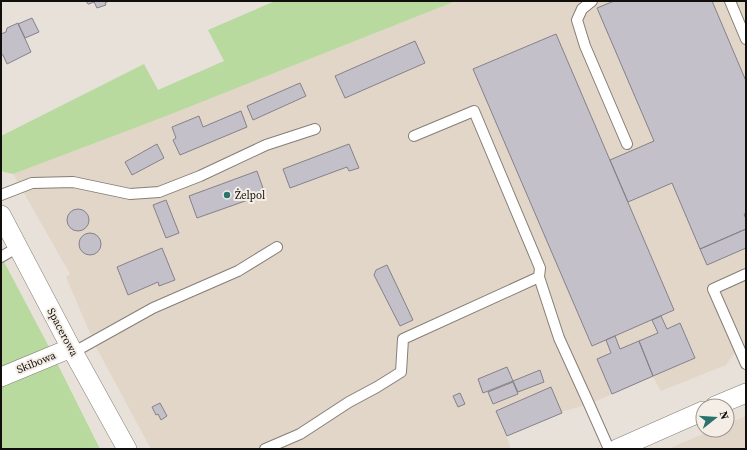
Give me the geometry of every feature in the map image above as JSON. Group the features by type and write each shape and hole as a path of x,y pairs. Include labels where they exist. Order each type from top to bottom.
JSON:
{"street":[{"name":"Spacerowa","path":"1,215 127,449"},
{"name":"Skibowa","path":"1,377 73,350"},
{"path":"734,398 746,393"},
{"path":"617,449 695,415"}],"lane":[{"path":"592,1 582,10 577,20 585,46 627,144"},
{"path":"730,1 746,39"},
{"path":"414,136 474,111 540,268 538,278 559,338 609,449"},
{"path":"1,195 32,183 73,182 130,194 159,192 200,176 266,144 315,129"},
{"path":"1,256 18,247"},
{"path":"73,350 153,308 238,270 277,247"},
{"path":"746,274 712,289 746,364"},
{"path":"265,449 300,434 349,402 378,387 401,372 403,339 538,278"}],"shaded area":[{"path":"456,1 746,1 746,350 733,355 726,365 661,391 653,377 589,404 561,412 506,435 511,449 151,449 96,347 66,277 70,274 13,174"},
{"path":"746,416 746,449 668,449 695,438 735,438 735,421"}],"green space":[{"path":"275,1 456,1 166,116 13,174 1,170 1,136 144,64 158,90 224,61 208,30"},
{"path":"1,256 49,347 100,449 1,449"}],"building":[{"path":"86,1 109,1 105,3 106,5 97,8 94,2 88,4"},
{"path":"614,1 712,1 746,81 746,213 744,214 746,219 746,229 700,249 672,183 628,202 610,160 654,141 597,8"},
{"path":"32,18 39,32 25,38 18,24"},
{"path":"18,23 31,52 7,64 3,55 1,54 1,34 6,32 7,28"},
{"path":"556,34 674,310 592,346 473,69"},
{"path":"415,41 425,63 345,98 335,76"},
{"path":"300,83 306,96 253,120 247,106"},
{"path":"241,111 247,127 180,155 173,140 176,138 172,127 199,116 203,127"},
{"path":"157,144 164,158 132,175 125,162"},
{"path":"349,144 359,168 349,171 347,167 290,188 283,169"},
{"name":"Żelpol","path":"257,171 265,194 197,218 189,196"},
{"path":"166,200 179,233 166,238 153,205"},
{"path":"78,209 86,212 89,220 86,228 78,231 70,228 67,220 70,212"},
{"path":"746,229 746,248 707,265 700,249"},
{"path":"90,233 98,236 101,244 98,252 90,255 82,252 79,244 82,236"},
{"path":"162,248 175,280 159,286 158,282 128,295 117,267"},
{"path":"387,265 413,320 400,326 374,275 376,270"},
{"path":"661,316 667,329 680,323 695,358 653,376 639,341 658,333 652,320"},
{"path":"615,336 620,349 639,341 653,376 612,394 597,359 611,353 606,340"},
{"path":"507,367 513,381 483,393 478,379"},
{"path":"540,370 544,382 518,392 513,381"},
{"path":"513,382 518,394 493,404 488,392"},
{"path":"551,387 562,413 507,436 496,411"},
{"path":"460,393 465,404 458,407 453,396"},
{"path":"160,403 167,416 161,420 158,414 156,415 152,407"}],"place":[{"name":"Żelpol","path":"227,195"}]}
